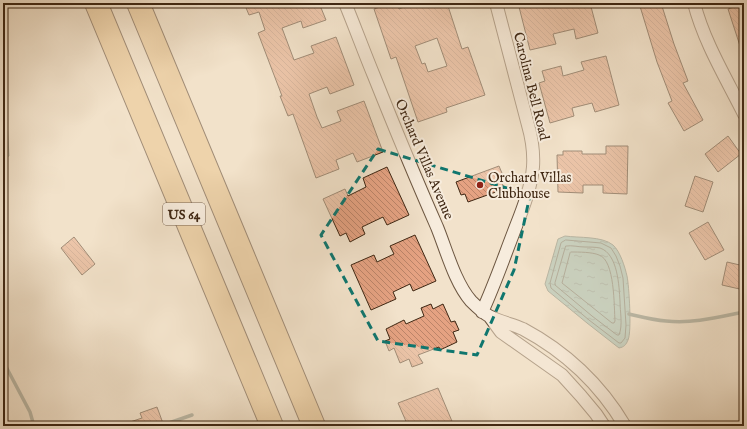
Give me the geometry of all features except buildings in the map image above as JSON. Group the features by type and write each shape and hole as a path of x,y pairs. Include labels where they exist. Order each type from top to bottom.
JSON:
{"highway":[{"name":"US 64","path":"96,3 272,426"},
{"name":"US 64","path":"138,3 314,426"},
{"path":"239,244 290,341 327,426"}],"street":[{"name":"Orchard Villas Avenue","path":"345,3 456,276 464,292 470,300 486,314 501,332 562,375 582,396 604,426"},
{"name":"Carolina Bell Road","path":"486,314 492,291 530,184 533,155 530,130 496,3"},
{"path":"694,3 696,12 713,53 744,114"},
{"name":"Orchard Villas Avenue","path":"486,314 522,329 551,346 573,362 594,383 615,409 625,426"},
{"path":"582,396 594,383"}],"highlighted area":[{"path":"378,149 530,195 514,270 477,355 378,341 321,235"}],"water":[{"path":"3,51 9,156 3,158"},
{"path":"565,236 603,240 613,245 620,255 624,264 629,289 630,328 628,340 625,346 619,348 548,291 545,284 558,239"}],"waterway":[{"path":"629,314 661,321 686,322 706,320 744,312"},
{"path":"3,361 30,412 34,426"},
{"path":"166,424 192,415"}],"place":[{"name":"Orchard Villas Clubhouse","path":"480,185"}]}
